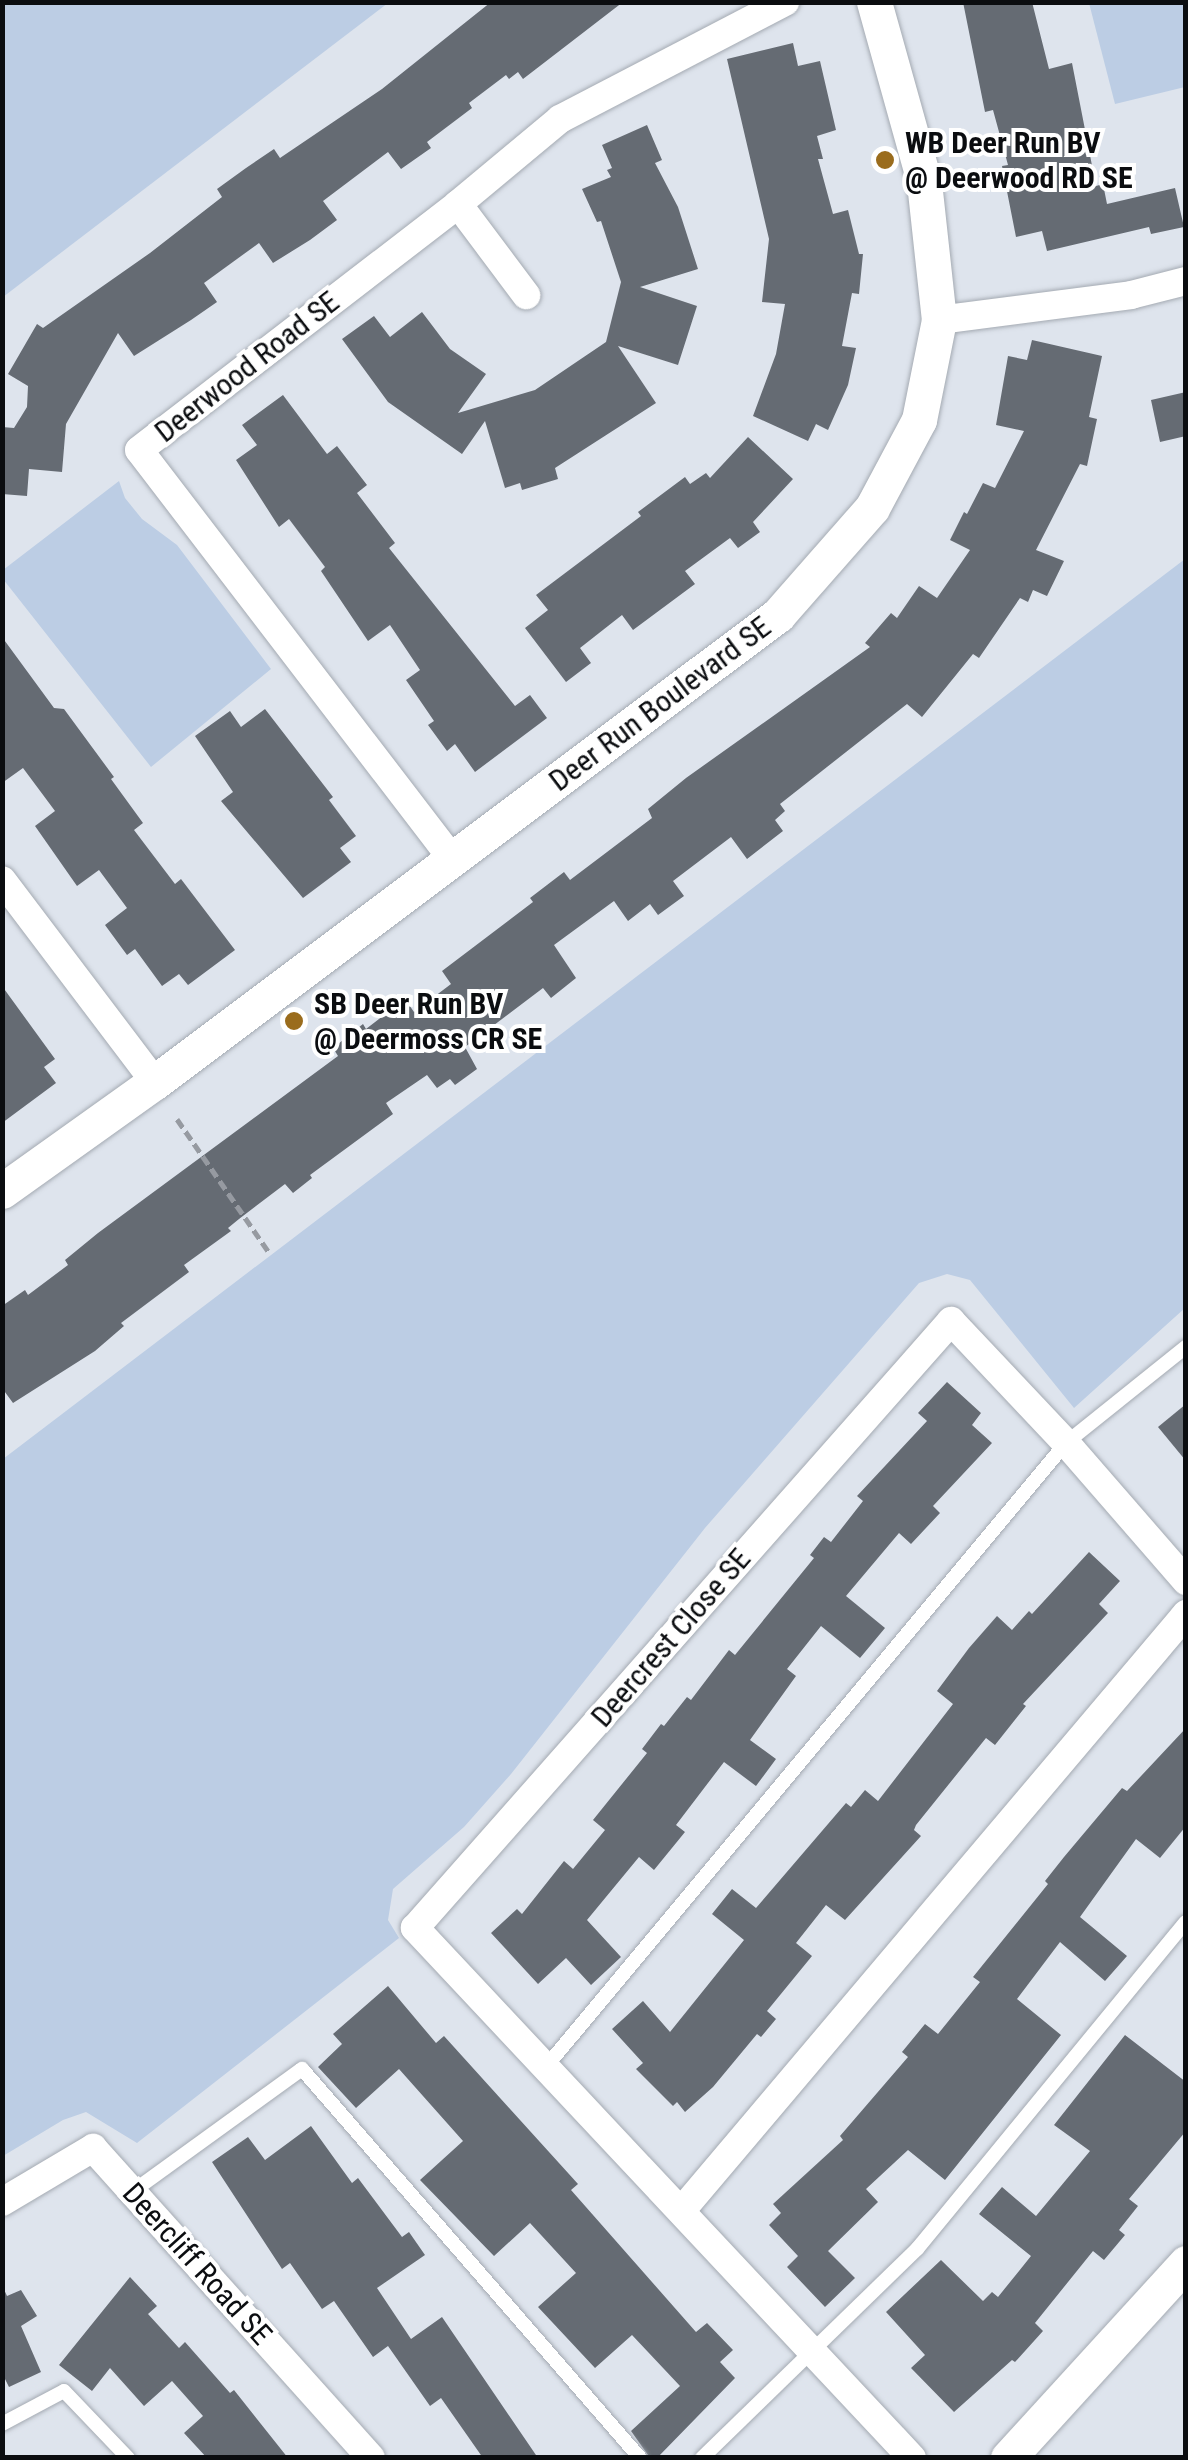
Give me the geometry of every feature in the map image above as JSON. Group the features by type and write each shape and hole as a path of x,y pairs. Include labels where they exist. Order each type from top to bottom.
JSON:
{"street":[{"name":"Deerwood Road SE","path":"453,860 139,450 458,204 560,119 785,2"},
{"name":"Deer Run Boulevard SE","path":"2,1191 453,860 790,602 872,508 919,420 939,320 924,182 874,2"},
{"path":"458,204 526,295"},
{"path":"939,320 1131,296 1186,281"},
{"path":"2,880 155,1082"},
{"name":"Deercrest Close SE","path":"912,2458 415,1928 951,1321 1066,1443 1186,1581"},
{"path":"682,2210 1186,1614"},
{"name":"Deercliff Road SE","path":"2,2202 93,2148 371,2458"},
{"path":"1008,2458 1186,2262"}],"lane":[{"path":"545,2068 1066,1443 1186,1347"},
{"path":"702,2458 917,2249 1186,1922"},
{"path":"132,2192 302,2070 640,2458"},
{"path":"2,2424 64,2391 128,2458"}],"path":[{"path":"177,1119 270,1254"}],"shaded area":[{"path":"3,2 388,2 388,3 3,297"},
{"path":"1089,3 1185,3 1185,87 1115,104"},
{"path":"119,481 125,498 142,519 177,545 271,669 151,767 3,579 3,570"},
{"path":"1185,559 1185,1308 1074,1408 970,1280 947,1274 919,1283 705,1528 511,1774 464,1827 393,1889 388,1920 399,1938 137,2143 86,2112 63,2120 3,2156 3,1459"}],"building":[{"path":"491,2 623,2 523,79 518,72 509,79 506,75 469,103 472,108 427,142 431,148 401,169 388,152 323,201 337,220 310,240 273,263 259,243 204,283 217,302 191,320 134,356 118,333 66,424 62,472 29,469 27,496 2,494 2,427 14,428 27,407 28,386 8,374 37,324 43,328 150,253 222,197 217,189 246,168 274,149 280,158 382,89"},
{"path":"963,2 1032,2 1049,69 1072,63 1096,186 1103,184 1107,204 1175,188 1184,227 1151,234 1149,227 1047,251 1042,231 1016,237 1002,166 1008,165 993,110 985,112"},
{"path":"793,43 798,66 820,61 836,130 817,136 823,159 818,159 833,214 848,210 859,254 863,254 859,294 852,293 842,346 856,348 848,385 828,430 816,424 808,441 753,416 776,354 785,304 762,302 769,239 727,59"},
{"path":"647,125 662,160 655,163 678,207 698,269 640,287 697,306 678,365 618,346 656,403 555,468 558,479 522,490 520,483 505,488 485,421 462,454 388,402 342,339 374,316 390,337 422,312 450,349 486,374 458,413 535,390 606,342 621,282 601,221 597,222 582,189 611,177 607,170 612,168 602,145"},
{"path":"1032,340 1102,356 1089,417 1097,419 1087,466 1080,464 1036,550 1064,561 1047,596 1033,590 1028,602 1020,598 979,658 973,654 922,717 907,704 780,804 785,811 775,820 783,831 747,859 731,837 673,881 684,896 658,915 650,904 628,921 614,901 554,945 576,978 551,998 543,988 465,1047 477,1069 455,1085 450,1079 437,1088 427,1075 386,1103 393,1114 310,1175 312,1178 293,1193 285,1184 184,1265 189,1272 121,1323 124,1326 95,1351 13,1403 2,1388 2,1306 25,1290 28,1295 68,1265 65,1260 98,1233 338,1056 333,1048 363,1024 366,1029 405,999 414,1012 451,984 442,971 533,902 530,898 564,872 570,880 652,818 648,809 686,778 870,647 865,643 891,613 897,618 919,586 937,598 970,550 950,540 964,512 967,514 983,483 995,488 1024,431 996,425 1008,356 1027,360"},
{"path":"1186,392 1186,436 1160,442 1151,400"},
{"path":"283,395 327,454 337,446 367,485 357,493 395,543 389,548 515,706 530,695 547,718 475,772 455,744 447,751 428,725 434,721 406,680 420,670 390,625 368,641 321,571 325,567 289,519 279,527 236,460 257,445 242,425"},
{"path":"748,437 793,479 753,522 760,532 738,548 730,538 685,571 695,584 633,630 622,615 580,648 591,663 566,682 525,628 548,610 536,595 641,516 638,512 685,477 690,484 706,473 710,478"},
{"path":"2,637 54,708 64,709 114,777 111,779 143,823 134,830 175,884 181,879 235,950 188,985 179,974 162,986 135,949 127,955 105,925 127,908 99,870 77,886 35,826 55,811 23,768 2,783"},
{"path":"265,709 333,797 329,800 356,836 340,848 351,862 303,898 221,801 233,792 195,736 230,711 241,727"},
{"path":"2,986 55,1059 44,1067 56,1083 2,1123"},
{"path":"947,1382 981,1413 972,1425 992,1443 933,1506 940,1513 911,1544 899,1533 846,1596 885,1628 860,1658 821,1626 787,1669 796,1676 750,1740 776,1759 756,1786 724,1762 676,1825 685,1832 654,1870 639,1857 587,1920 621,1957 591,1985 566,1958 538,1984 491,1933 517,1909 522,1914 564,1861 573,1869 605,1830 593,1820 647,1753 642,1749 661,1724 664,1726 687,1697 691,1700 729,1650 735,1655 814,1558 810,1555 824,1537 831,1542 863,1501 857,1496 927,1421 918,1413"},
{"path":"1186,1404 1186,1461 1158,1427"},
{"path":"1089,1552 1120,1581 1099,1604 1108,1613 1023,1704 1026,1706 995,1745 986,1738 916,1825 914,1830 921,1836 845,1920 826,1905 796,1943 812,1956 767,2011 776,2019 761,2037 757,2034 713,2087 685,2112 677,2102 673,2106 636,2069 643,2063 612,2029 643,2001 670,2032 744,1940 712,1914 732,1889 756,1908 846,1803 851,1807 865,1790 878,1801 953,1704 937,1691 969,1648 997,1616 1012,1630 1029,1611 1032,1614"},
{"path":"1186,1728 1186,1826 1160,1858 1136,1839 1080,1917 1127,1956 1105,1981 1060,1942 1017,1999 1061,2035 945,2180 908,2150 866,2189 878,2202 828,2251 855,2278 825,2307 787,2267 798,2256 769,2225 781,2213 773,2204 843,2140 840,2136 908,2057 902,2052 925,2024 938,2034 980,1982 973,1977 1048,1884 1045,1881 1064,1857 1122,1788 1127,1791"},
{"path":"388,1986 436,2043 444,2036 578,2184 571,2190 696,2332 707,2323 733,2350 720,2362 735,2378 657,2458 650,2458 631,2431 680,2386 632,2335 595,2368 538,2307 576,2273 530,2223 494,2256 420,2180 463,2141 399,2069 356,2108 318,2067 342,2044 333,2034"},
{"path":"1125,2035 1186,2082 1186,2131 1129,2199 1138,2206 1119,2230 1125,2235 1104,2260 1093,2251 1035,2323 1043,2331 1015,2362 1012,2360 954,2412 911,2368 925,2355 886,2312 941,2260 983,2301 992,2292 998,2297 1031,2256 979,2214 1002,2187 1036,2216 1090,2151 1054,2125"},
{"path":"311,2126 352,2183 358,2178 402,2237 409,2232 425,2255 377,2288 411,2339 442,2317 538,2458 483,2458 441,2398 430,2406 388,2346 373,2357 334,2301 322,2309 290,2263 282,2269 212,2162 248,2137 265,2160"},
{"path":"130,2277 157,2306 148,2314 179,2348 185,2342 230,2393 234,2390 288,2458 207,2458 184,2433 203,2416 172,2381 144,2406 110,2368 92,2391 59,2365"},
{"path":"2,2285 7,2296 21,2290 37,2316 21,2326 41,2372 9,2387 2,2373"}],"place":[{"name":"WB Deer Run BV @ Deerwood RD SE","path":"885,160"},
{"name":"SB Deer Run BV @ Deermoss CR SE","path":"294,1021"}]}
